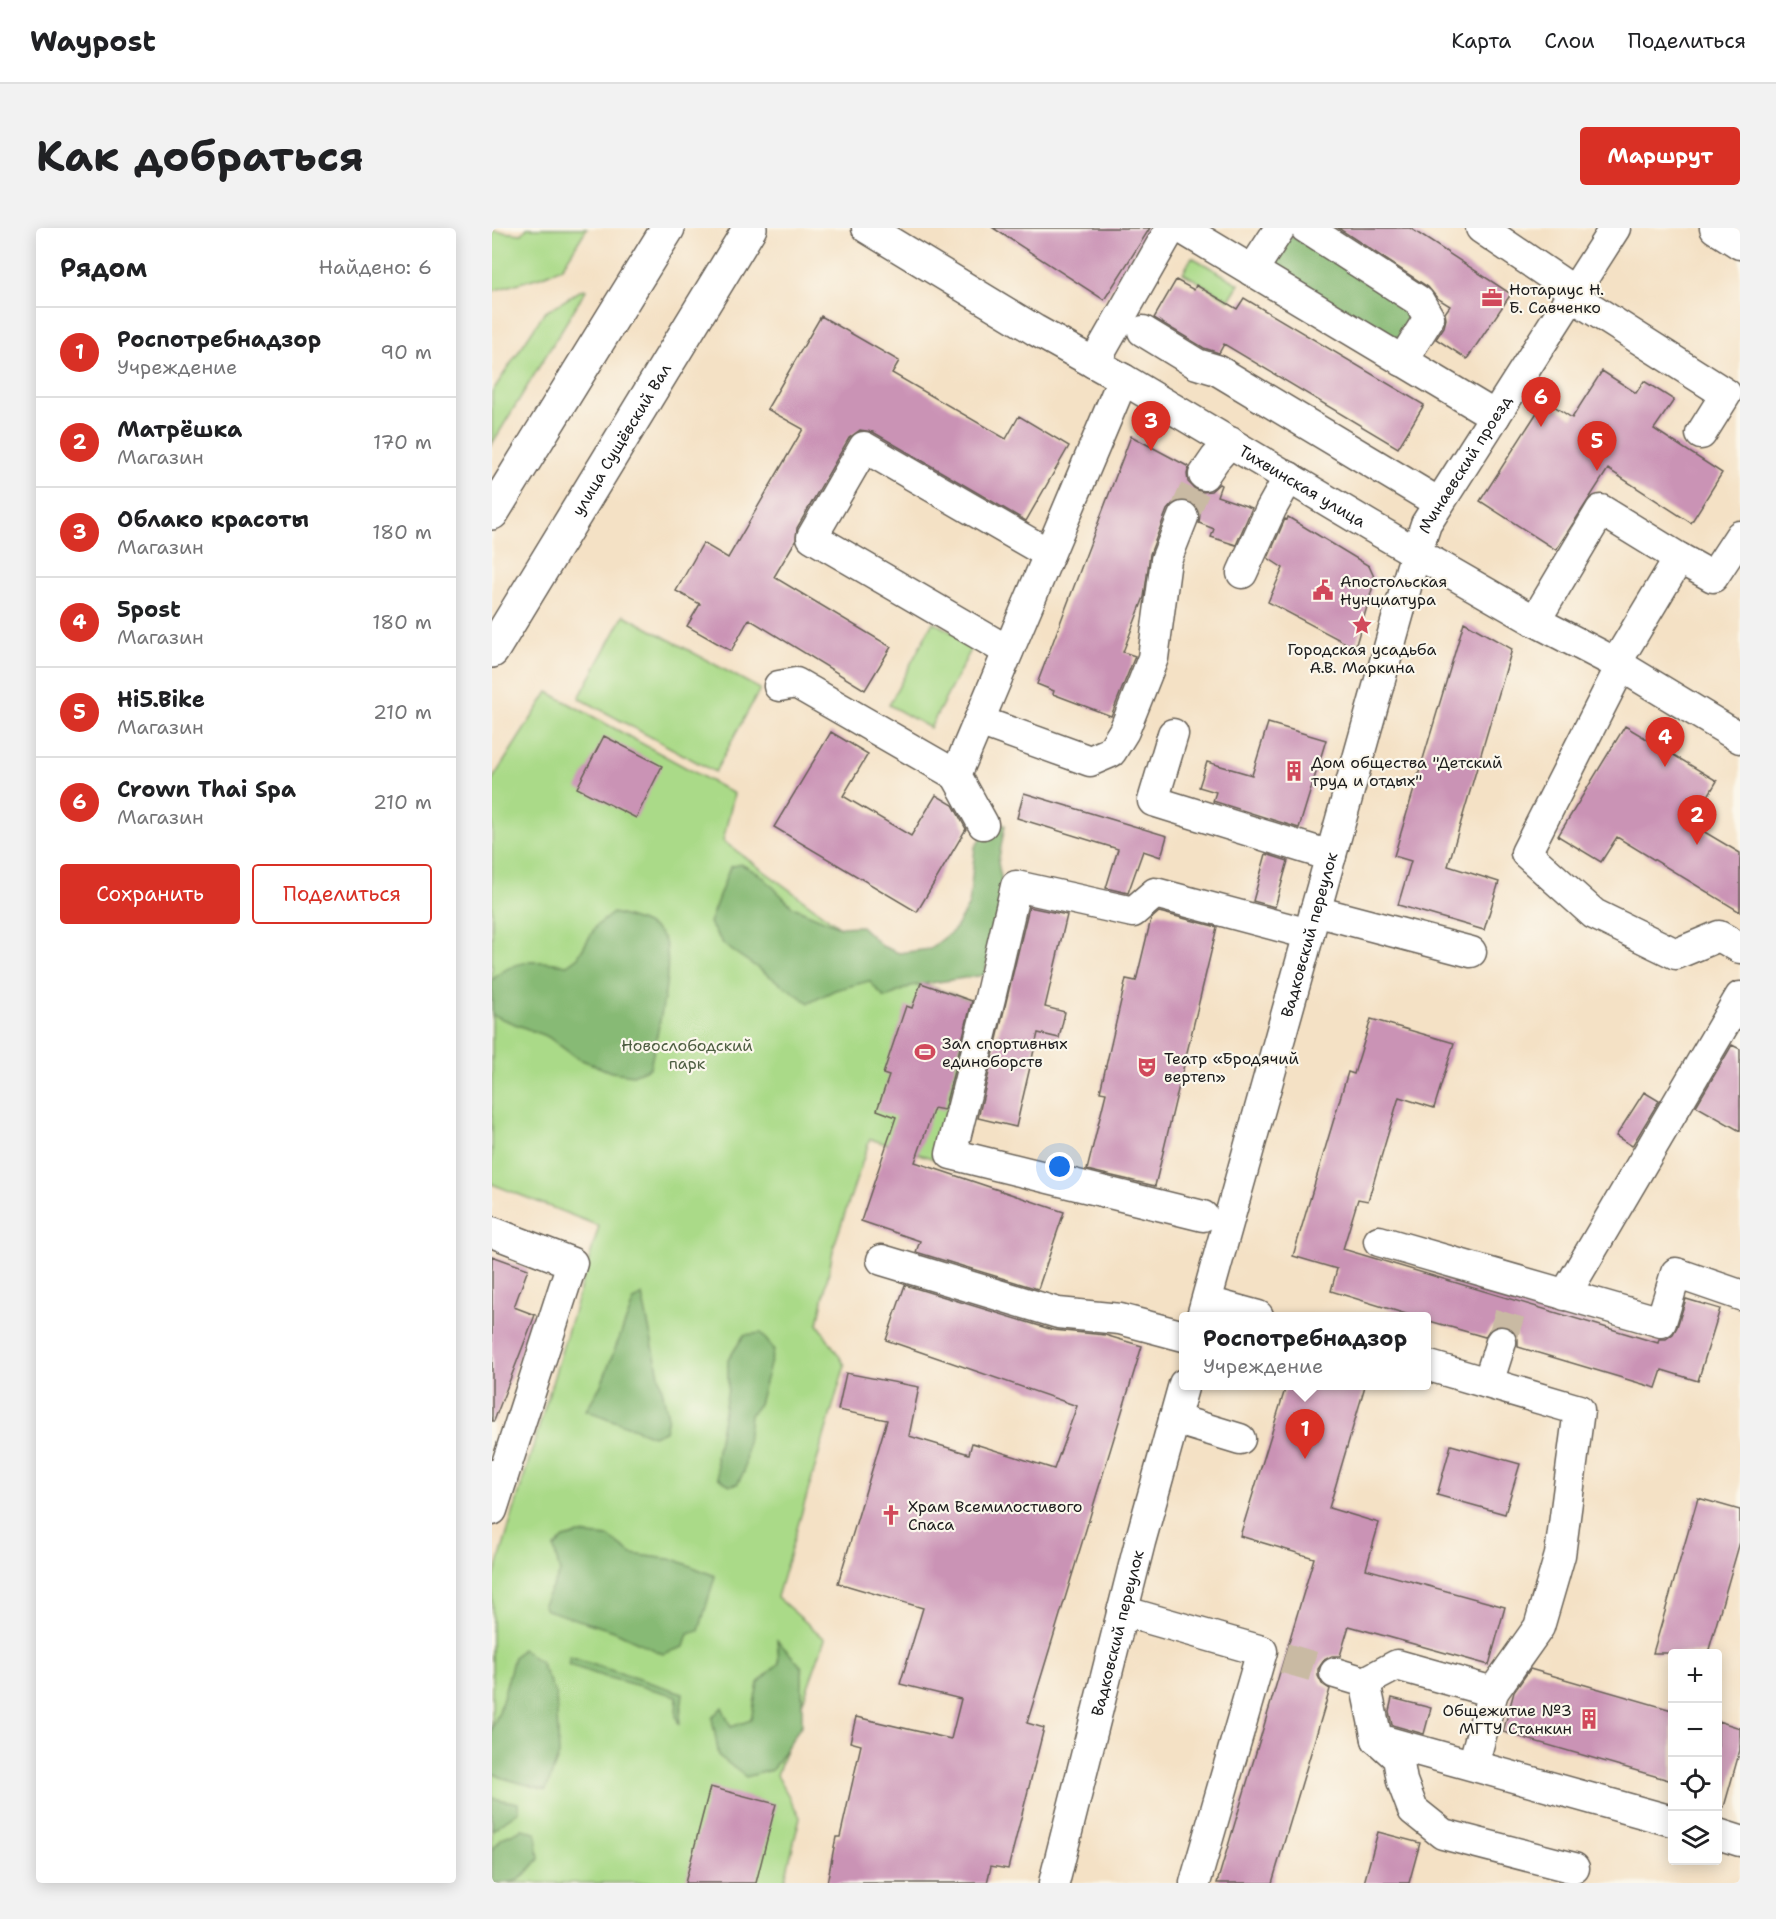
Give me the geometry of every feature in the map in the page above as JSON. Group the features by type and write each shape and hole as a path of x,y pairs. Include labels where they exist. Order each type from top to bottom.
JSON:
{"main road":[{"path":"492,513 668,228"},
{"name":"улица Сущёвский Вал","path":"492,651 750,228"}],"street":[{"name":"Тихвинская улица","path":"867,228 1416,552 1535,621 1618,665 1740,738"},
{"path":"1094,363 1171,228"},
{"path":"1181,228 1495,416"},
{"path":"1252,271 1280,228"},
{"path":"1306,228 1419,301 1429,318 1402,361"},
{"path":"1481,228 1573,294 1726,394 1701,434"},
{"name":"Минаевский проезд","path":"1416,552 1426,524 1615,228"},
{"path":"1715,228 1740,244"},
{"path":"1143,331 1197,364 1217,370 1439,503"},
{"path":"956,775 1123,379"},
{"path":"1204,475 1230,442"},
{"path":"1008,651 812,537 864,447 1049,554"},
{"path":"1242,573 1271,509 1289,477"},
{"path":"1535,621 1601,510 1713,577 1740,536"},
{"path":"979,721 1090,761 1111,752 1124,731 1153,658 1166,560 1183,517"},
{"name":"Вадковский переулок","path":"1205,1309 1416,552"},
{"path":"1679,558 1618,665 1526,853 1594,914 1676,954 1719,936 1740,948"},
{"path":"779,686 796,683 956,775 983,824"},
{"path":"1173,734 1153,801 1331,856"},
{"path":"1203,1216 951,1154 1016,886 1133,912 1155,893 1471,952"},
{"path":"1566,1295 1740,997"},
{"path":"492,1232 572,1263 497,1477 492,1510"},
{"path":"1379,1241 1517,1291 1566,1295 1661,1322 1676,1273 1740,1295"},
{"path":"882,1260 1058,1313 1120,1319 1179,1335"},
{"path":"1205,1309 1225,1312"},
{"path":"1488,1383 1501,1342"},
{"path":"1431,1366 1579,1410 1560,1555 1542,1617 1539,1627 1493,1692 1473,1765"},
{"name":"Вадковский переулок","path":"1054,1883 1122,1611 1182,1390"},
{"path":"1174,1419 1240,1439"},
{"path":"1122,1611 1273,1654 1195,1883"},
{"path":"1335,1673 1365,1682 1397,1665 1493,1692"},
{"path":"1365,1682 1377,1739 1398,1758 1401,1781 1413,1810 1443,1834 1574,1868"},
{"path":"1377,1739 1668,1820"},
{"path":"1722,1835 1740,1841"}],"green space":[{"path":"527,228 587,228 562,268 492,291 492,231 522,234"},
{"path":"1292,236 1416,311 1394,349 1271,273 1276,252"},
{"path":"1192,257 1239,284 1229,300 1183,273"},
{"path":"583,289 586,290 492,444 492,392 544,313"},
{"path":"624,615 760,689 715,772 579,698"},
{"path":"933,622 974,644 930,728 889,705"},
{"name":"Новослободский парк","path":"548,692 734,794 723,841 899,970 921,983 972,1001 982,1010 944,1162 870,1139 834,1246 818,1324 845,1365 777,1597 825,1639 777,1775 800,1817 784,1883 492,1883 492,1584 599,1226 492,1184 492,780"},
{"path":"992,822 1005,825 998,863 1005,897 984,975 911,986 885,998 869,981 835,990 809,1003 724,945 709,923 730,867 741,864 761,875 793,907 840,927 861,926 882,946 899,953 930,949 954,930 969,905 975,847"},
{"path":"613,913 639,921 658,931 666,947 668,962 664,1000 650,1068 633,1075 611,1072 577,1058 548,1037 492,1015 492,980 509,968 527,962 567,965 578,957 596,926"},
{"path":"642,1295 668,1417 665,1431 653,1436 586,1410 601,1385 634,1300"},
{"path":"761,1333 774,1350 759,1404 750,1415 744,1472 737,1484 730,1485 718,1478 716,1456 728,1389 728,1360 744,1335"},
{"path":"579,1534 609,1537 632,1554 676,1560 715,1576 699,1631 688,1634 684,1647 663,1654 614,1631 546,1610 543,1604 560,1573 554,1548 564,1538"},
{"path":"777,1640 802,1667 802,1724 772,1770 746,1777 719,1756 712,1718 722,1707 731,1727 751,1720 758,1683 779,1663"},
{"path":"522,1649 540,1662 556,1695 559,1755 546,1790 492,1773 492,1728 499,1712 514,1657"},
{"path":"569,1657 683,1693 679,1725 676,1716 677,1696 569,1665"},
{"path":"492,1798 518,1803 519,1811 492,1830"},
{"path":"522,1829 536,1832 539,1859 520,1879 492,1883 492,1850 502,1838"}],"building":[{"path":"993,228 1150,228 1104,300"},
{"path":"1338,228 1410,228 1511,294 1467,359 1436,339 1444,327 1445,313 1450,306 1437,298 1428,287"},
{"path":"1176,280 1194,290 1196,285 1237,309 1244,298 1424,405 1398,448 1224,344 1219,353 1204,348 1154,318"},
{"path":"821,316 899,361 892,373 1006,439 1019,416 1069,446 1026,521 873,432 860,430 849,438 797,528 796,540 774,577 891,647 865,690 749,619 731,651 687,626 700,604 676,591 703,543 728,558 803,429 767,409"},
{"path":"1602,371 1636,393 1644,381 1674,400 1654,429 1722,473 1691,523 1608,469 1556,550 1480,501 1545,400 1572,418"},
{"path":"1131,436 1189,467 1188,482 1195,489 1202,492 1211,491 1219,484 1221,485 1217,496 1252,508 1236,545 1211,537 1214,529 1199,523 1200,514 1197,507 1190,501 1180,500 1173,503 1167,510 1150,554 1144,597 1123,652 1135,656 1111,716 1053,694 1054,691 1037,684"},
{"name":"Апостольская Нунциатура","path":"1288,517 1369,566 1375,579 1355,648 1268,602 1283,568 1268,558 1285,519 1287,520"},
{"path":"1464,622 1512,649 1448,866 1499,882 1484,930 1398,905 1411,861 1394,856"},
{"name":"Дом общества \"Детский труд и отдых\"","path":"1268,723 1326,740 1299,828 1213,801 1216,792 1199,787 1207,762 1252,775"},
{"path":"1625,726 1717,781 1691,824 1740,853 1740,912 1617,837 1601,862 1558,836"},
{"path":"831,732 868,754 843,796 911,836 936,795 953,805 966,829 917,912 774,827"},
{"path":"604,736 662,766 636,818 577,788"},
{"path":"1024,793 1167,836 1161,857 1143,851 1128,893 1106,888 1118,849 1017,818"},
{"path":"1266,854 1288,861 1275,907 1253,901"},
{"path":"1029,907 1067,915 1045,1007 1065,1012 1059,1038 1038,1033 1016,1127 978,1118"},
{"path":"1159,912 1217,927 1155,1186 1087,1170 1106,1093 1100,1092 1126,979 1136,981 1151,919"},
{"path":"921,983 972,1001 944,1110 934,1108 915,1162 1064,1212 1038,1289 916,1252 920,1241 861,1221 896,1117 877,1110 889,1076 883,1074 906,1006 912,1008"},
{"path":"1371,1019 1454,1043 1434,1108 1399,1097 1368,1201 1358,1199 1343,1249 1658,1343 1659,1339 1666,1339 1673,1334 1686,1299 1720,1309 1698,1381 1662,1370 1656,1388 1518,1347 1518,1339 1514,1331 1506,1325 1498,1325 1490,1329 1485,1337 1431,1321 1431,1312 1400,1312 1331,1291 1337,1269 1293,1256 1348,1072 1354,1074"},
{"path":"1732,1045 1740,1049 1740,1131 1696,1106"},
{"path":"1644,1092 1659,1101 1632,1146 1616,1136"},
{"path":"492,1256 528,1269 514,1307 535,1315 494,1421 492,1421"},
{"path":"905,1285 1053,1330 1105,1335 1142,1346 1027,1723 1044,1728 1008,1869 991,1866 987,1883 827,1883 836,1837 840,1837 861,1745 850,1742 856,1717 951,1739 961,1699 900,1684 923,1608 838,1583 887,1420 838,1410 846,1373 919,1387 909,1436 969,1454 972,1443 1054,1469 1077,1406 886,1340"},
{"path":"1285,1390 1364,1390 1329,1508 1379,1523 1366,1569 1505,1607 1489,1665 1349,1626 1340,1656 1332,1656 1324,1660 1318,1669 1318,1676 1322,1684 1330,1689 1272,1883 1217,1883 1314,1558 1240,1536"},
{"path":"1451,1445 1520,1464 1505,1514 1437,1495"},
{"path":"1698,1498 1740,1510 1740,1542 1709,1649 1668,1649 1668,1653 1653,1653"},
{"name":"Общежитие №3 МГТУ Станкин","path":"1530,1669 1668,1709 1668,1780 1503,1732 1514,1692"},
{"path":"1392,1698 1431,1708 1424,1734 1392,1725 1389,1711"},
{"path":"1722,1722 1740,1728 1740,1750 1724,1807 1722,1807"},
{"path":"710,1787 776,1804 756,1883 685,1883"},
{"path":"1378,1832 1420,1843 1409,1883 1364,1883"}],"tunnel":[{"path":"1183,517 1204,475"},
{"path":"1501,1342 1514,1300"},
{"path":"1284,1658 1335,1673"}],"place":[{"name":"Нотариус Н. Б. Савченко","path":"1492,298"},
{"name":"Crown Thai Spa","path":"1541,427"},
{"name":"Облако красоты","path":"1151,451"},
{"name":"Hi5.Bike","path":"1597,471"},
{"name":"Апостольская Нунциатура","path":"1323,590"},
{"name":"Городская усадьба А.В. Маркина","path":"1362,625"},
{"name":"5post","path":"1665,767"},
{"name":"Дом общества \"Детский труд и отдых\"","path":"1294,771"},
{"name":"Матрёшка","path":"1697,845"},
{"name":"Зал спортивных единоборств","path":"925,1052"},
{"name":"Театр «Бродячий вертеп»","path":"1147,1067"},
{"name":"Роспотребнадзор","path":"1305,1459"},
{"name":"Храм Всемилостивого Спаса","path":"891,1515"},
{"name":"Общежитие №3 МГТУ Станкин","path":"1589,1719"}]}
